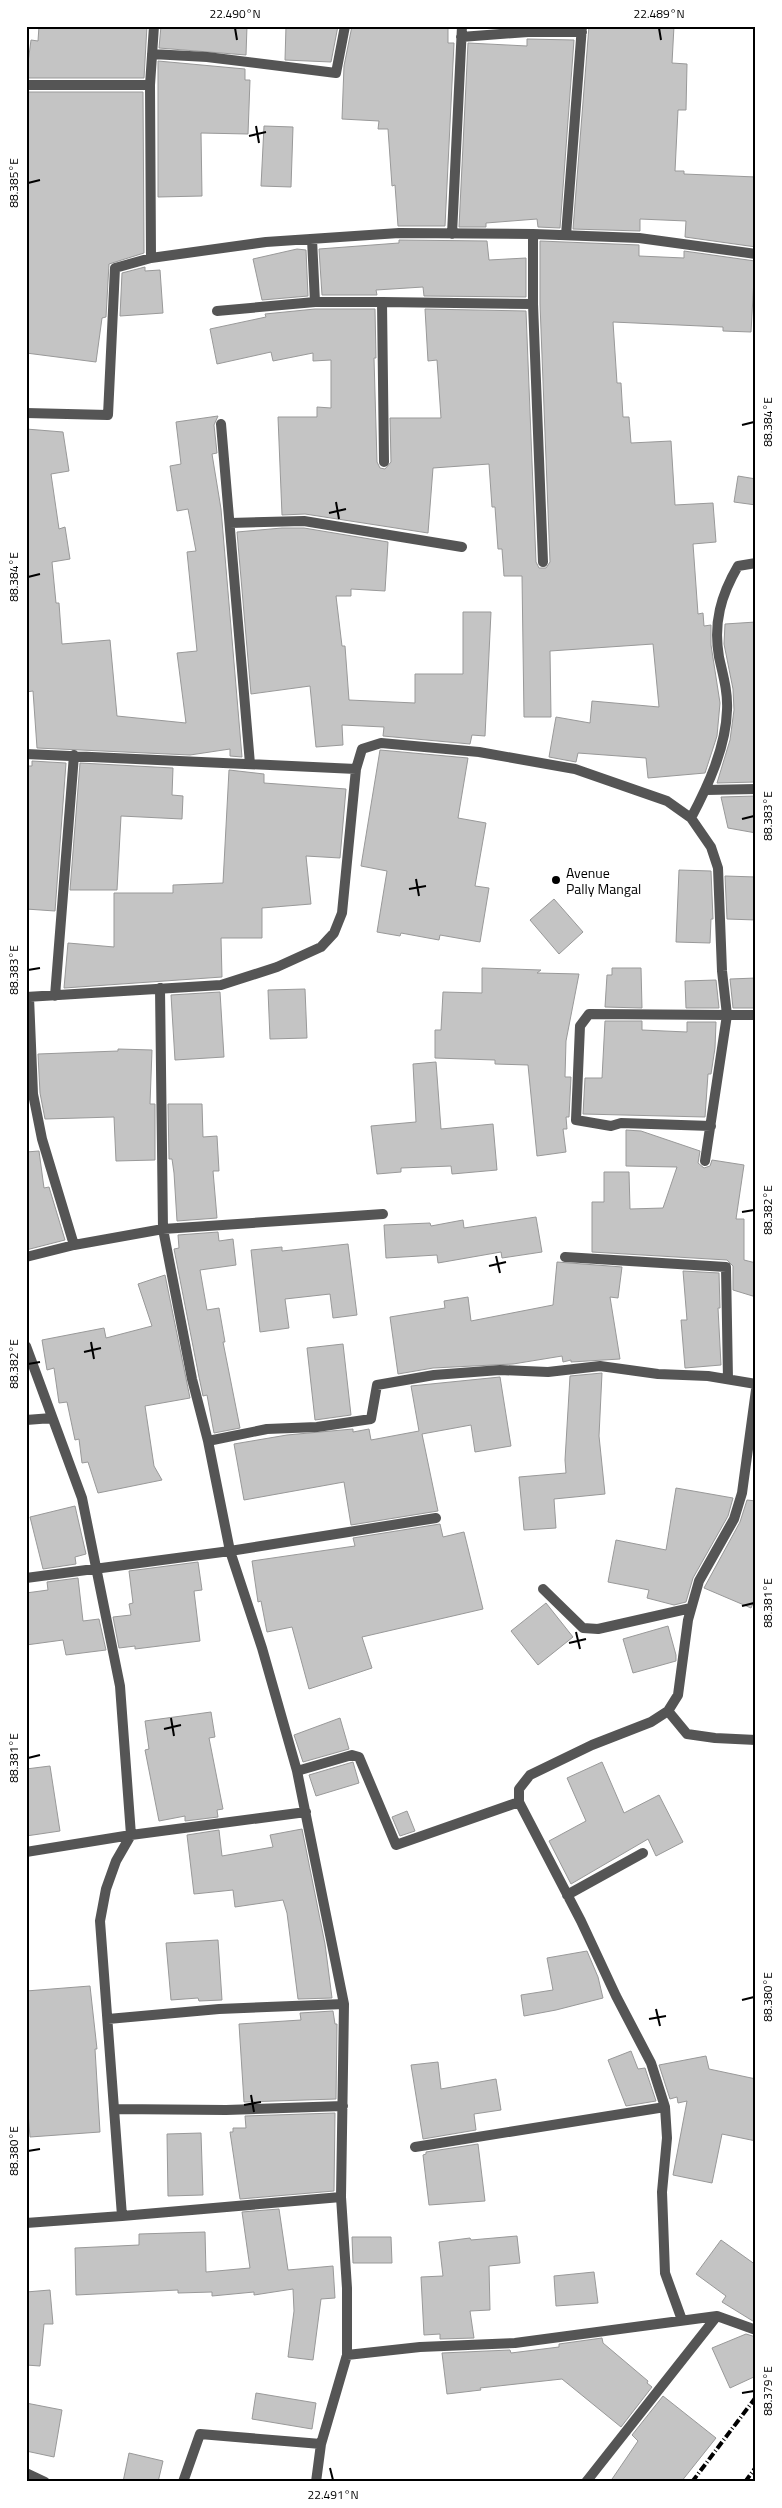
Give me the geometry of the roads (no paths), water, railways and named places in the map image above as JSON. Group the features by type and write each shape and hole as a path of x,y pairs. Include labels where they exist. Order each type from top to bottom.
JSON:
{"street":[{"path":"151,258 150,85 154,26"},
{"path":"152,54 207,57 336,73 344,26"},
{"path":"452,234 461,32 528,32 582,29 566,235"},
{"path":"26,85 150,85"},
{"path":"26,413 108,415 115,268 151,258 266,242 398,233 532,234 639,238 756,254"},
{"path":"532,234 543,562"},
{"path":"312,239 315,302"},
{"path":"217,311 315,302 533,304"},
{"path":"382,302 384,462"},
{"path":"221,424 250,764"},
{"path":"230,523 304,521 462,547"},
{"path":"692,818 706,790 723,739 728,711 726,688 719,656 718,610 728,584 738,566 756,563"},
{"path":"74,1245 42,1139 33,1094 28,997 221,985 249,977 320,947 334,932 342,912 356,769 362,749 380,743 479,752 575,769 667,801 692,818 711,847 718,868 722,970 727,1015 706,1161"},
{"path":"26,754 356,769"},
{"path":"55,996 74,755"},
{"path":"706,790 756,789"},
{"path":"160,988 163,1229 192,1379 208,1441 230,1551 262,1648 297,1771 344,2004 342,2197 347,2288 347,2355 322,2444 316,2482"},
{"path":"711,1126 621,1123 611,1126 576,1120 580,1026 589,1014 756,1015"},
{"path":"26,1257 74,1245 163,1229 383,1214"},
{"path":"565,1257 726,1267 728,1379"},
{"path":"27,1349 82,1498 120,1686 130,1835 116,1861 106,1889 100,1921 122,2216"},
{"path":"208,1441 267,1429 317,1427 371,1419 377,1385 434,1375 500,1370 548,1372 600,1366 728,1379 756,1384"},
{"path":"682,2320 665,2273 662,2192 667,2138 665,2107 651,2063 519,1802 519,1789 530,1775 592,1745 652,1722 668,1711 678,1695 691,1608 699,1581 734,1519 739,1502 756,1390"},
{"path":"26,1420 52,1418"},
{"path":"26,1578 230,1551 436,1518"},
{"path":"543,1589 583,1628 598,1629 691,1608"},
{"path":"668,1711 688,1734 715,1738 756,1740"},
{"path":"297,1771 352,1755 359,1757 396,1845 519,1802"},
{"path":"26,1852 130,1835 306,1812"},
{"path":"567,1895 643,1853"},
{"path":"108,2019 219,2010 344,2004"},
{"path":"114,2109 226,2110 343,2106"},
{"path":"415,2148 665,2107"},
{"path":"26,2223 342,2197"},
{"path":"347,2355 420,2347 515,2343 717,2316 756,2330"},
{"path":"586,2482 717,2316"},
{"path":"182,2482 200,2434 322,2444"},
{"path":"26,2472 45,2482"}],"railway":[{"path":"692,2482 756,2397"},
{"path":"745,2482 756,2467"}],"place":[{"name":"Avenue Pally Mangal","path":"556,880"}]}
